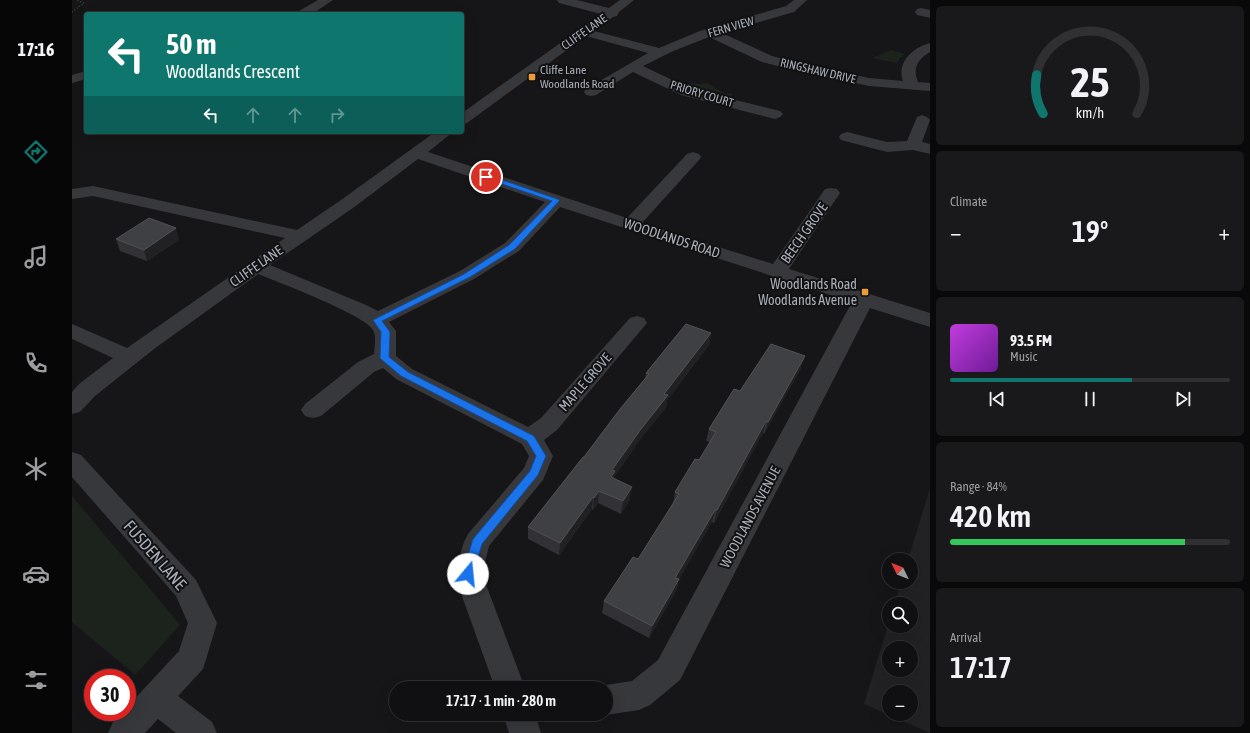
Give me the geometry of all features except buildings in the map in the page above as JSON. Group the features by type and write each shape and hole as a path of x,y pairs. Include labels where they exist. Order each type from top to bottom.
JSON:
{"street":[{"path":"306,12 327,0"},
{"path":"564,0 612,13"},
{"name":"CLIFFE LANE","path":"464,119 628,0"},
{"name":"FERN VIEW","path":"591,92 614,77 659,52 695,37 790,9 801,0"},
{"path":"584,32 629,42 659,52"},
{"name":"RINGSHAW DRIVE","path":"711,33 762,56 790,66 869,82 912,84 930,87"},
{"path":"912,84 909,79 908,65 915,55 930,47"},
{"name":"PRIORY COURT","path":"633,67 686,92 775,114"},
{"path":"72,79 84,76"},
{"path":"913,145 922,120"},
{"name":"CLIFFE LANE","path":"72,406 86,390 129,357 256,266 347,204 442,134"},
{"path":"847,137 892,148 913,145 930,150"},
{"name":"WOODLANDS ROAD","path":"416,154 630,225 930,320"},
{"path":"630,225 693,157"},
{"path":"72,194 94,192 300,236"},
{"name":"BEECH GROVE","path":"776,272 831,193"},
{"path":"377,320 467,275 512,247 556,200"},
{"path":"256,266 359,309 377,320 385,332 385,358 404,374 530,438 541,456 534,473 477,542 468,574 507,681"},
{"name":"WOODLANDS AVENUE","path":"613,699 638,695 669,670 864,299"},
{"name":"MAPLE GROVE","path":"530,438 549,424 637,323"},
{"path":"72,331 129,357"},
{"path":"313,410 366,366 385,358"},
{"name":"FUSDEN LANE","path":"72,461 186,588 203,623 192,659 124,733"},
{"path":"156,698 201,733"},
{"path":"521,721 525,733"}],"path":[{"path":"72,12 84,4 76,0"}],"shaded area":[{"path":"891,50 905,54 897,63 872,58"},
{"path":"707,83 724,93 732,94 731,96 722,96 686,87 690,86 688,84"},
{"path":"930,488 930,733 903,721 918,721 918,685 882,685 882,712 864,704 882,645 882,677 918,677 918,641 883,641 886,633 918,633 918,597 897,597 899,589 918,589 918,553 910,553"},
{"path":"72,496 180,625 136,674 136,669 128,669 72,622"}],"place":[{"name":"Cliffe Lane Woodlands Road","path":"532,77"},
{"name":"Woodlands Road Woodlands Avenue","path":"865,292"}],"route":[{"path":"468,574 477,542 534,473 541,456 530,438 404,374 385,358 385,332 377,320 467,275 512,247 556,200 486,177"}]}
